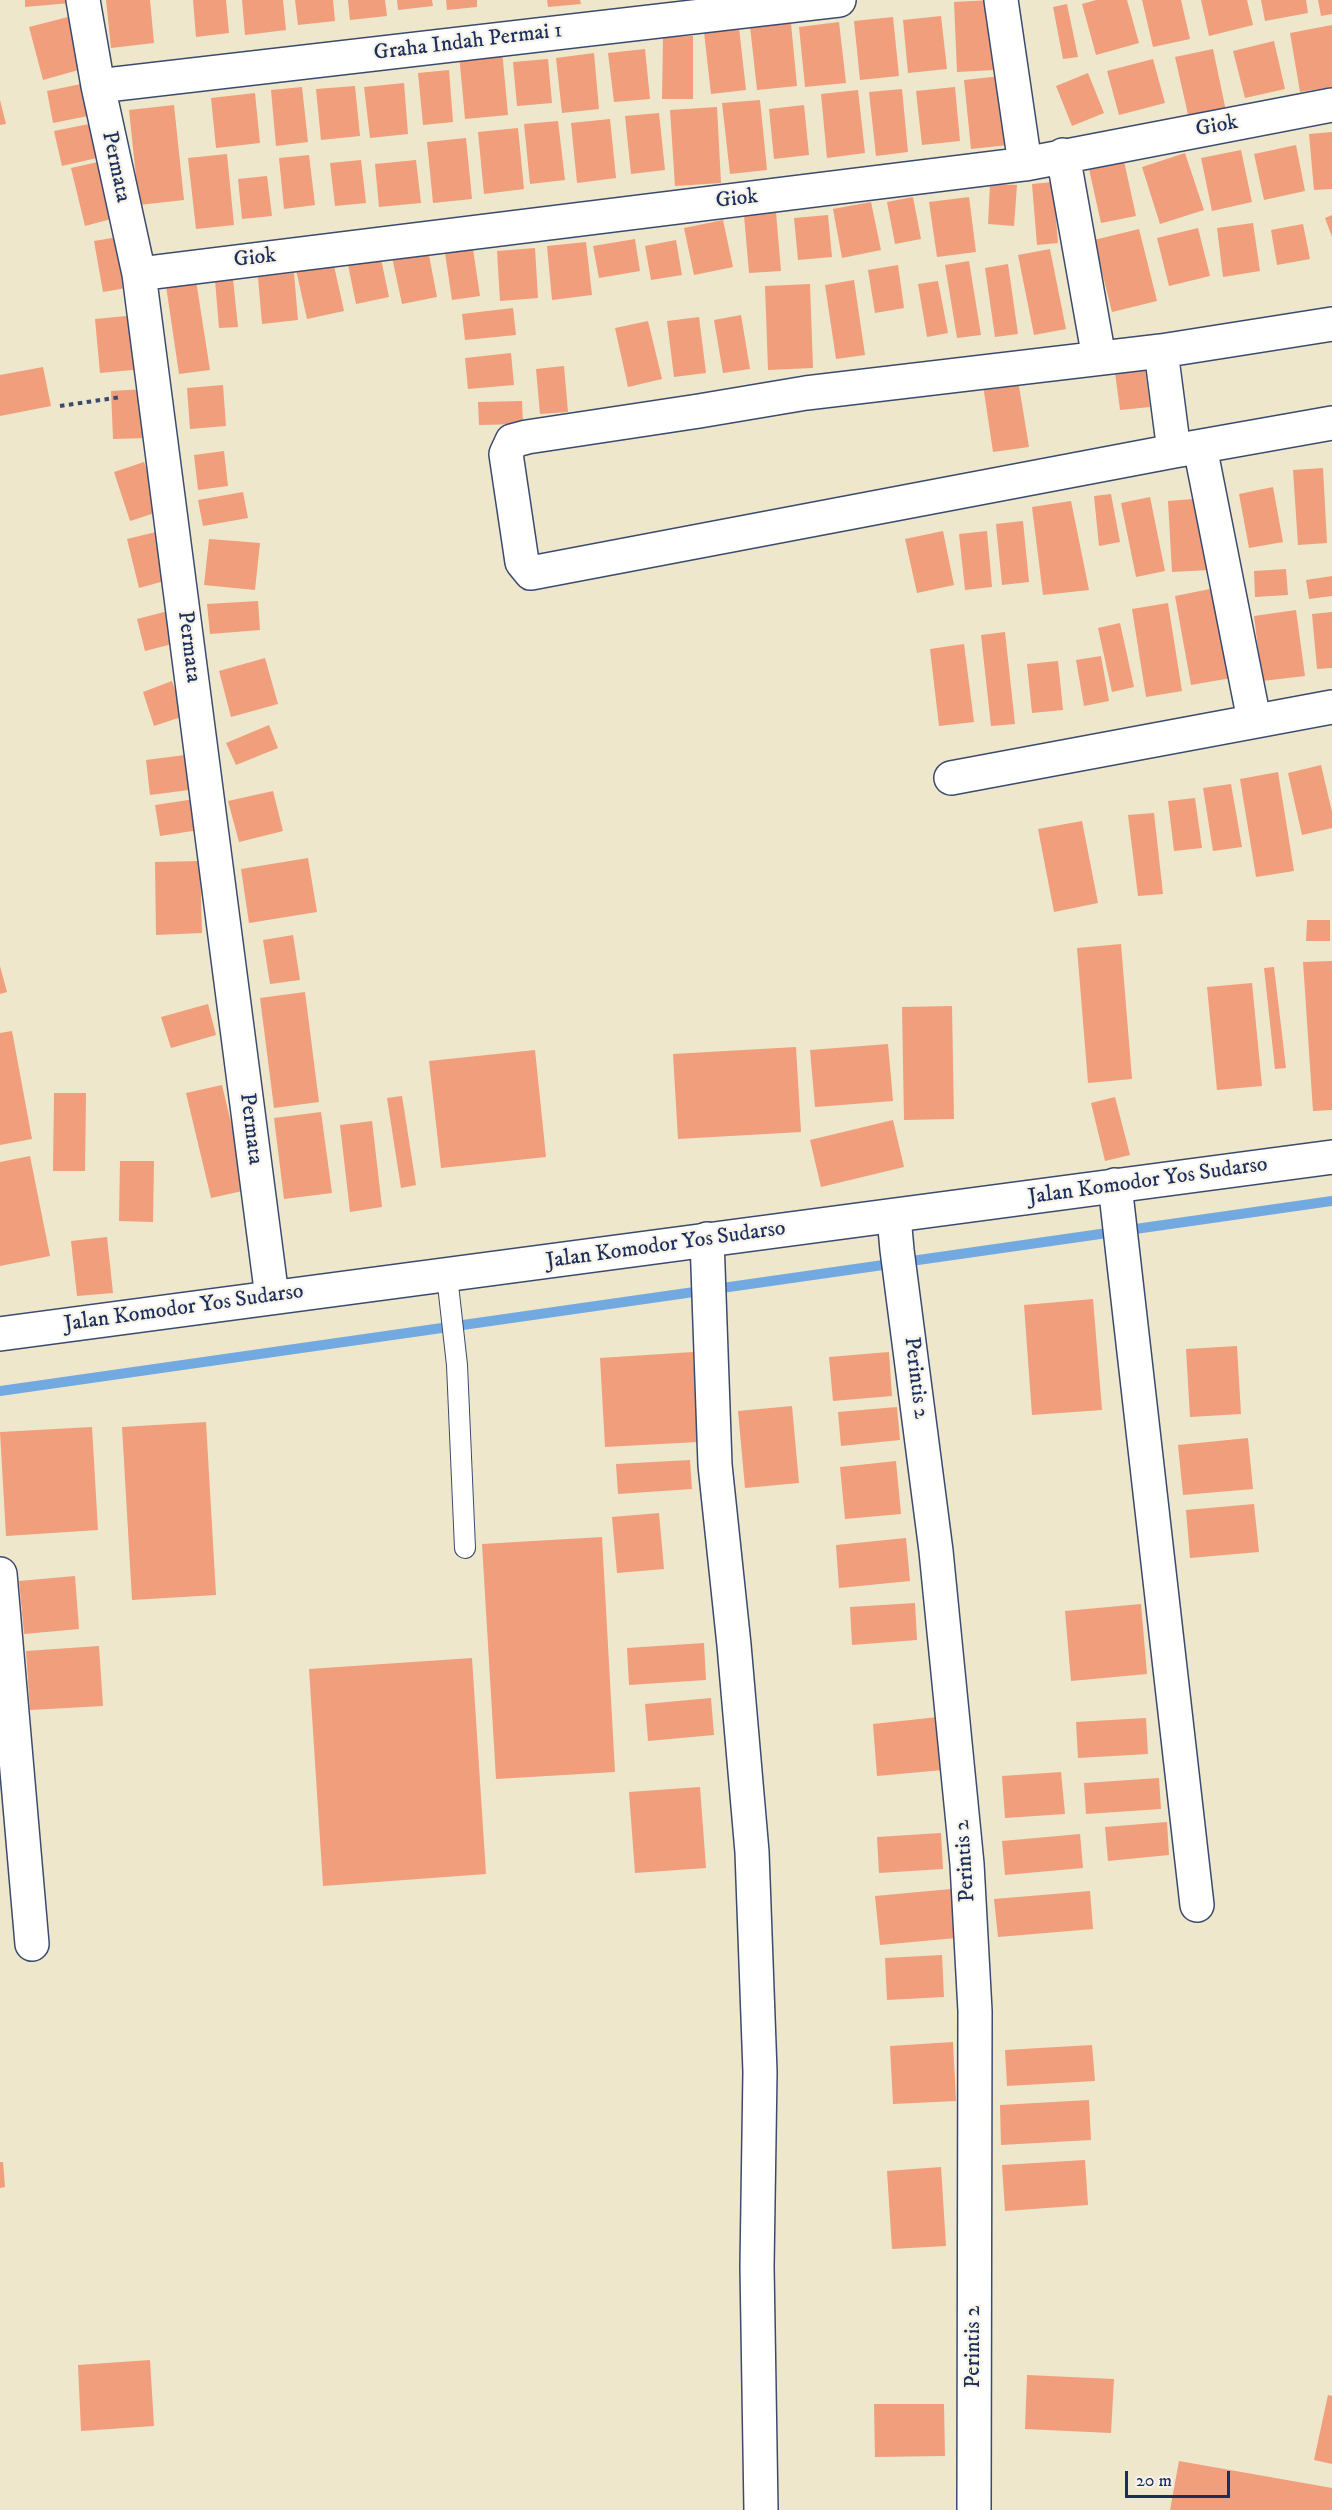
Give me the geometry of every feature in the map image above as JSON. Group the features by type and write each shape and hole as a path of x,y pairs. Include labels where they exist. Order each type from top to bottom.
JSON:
{"street":[{"name":"Permata","path":"83,0 98,86 139,274 272,1297"},
{"name":"Graha Indah Permai 1","path":"98,86 839,0"},
{"path":"1001,0 1025,164"},
{"name":"Giok","path":"139,274 1025,164 1332,105"},
{"path":"1063,155 1099,358"},
{"path":"1332,324 1161,351 806,393 527,437 512,441 506,454 522,562 531,573 1332,423"},
{"path":"1161,351 1254,720"},
{"path":"951,778 1332,707"},
{"name":"Jalan Komodor Yos Sudarso","path":"0,1334 272,1297 448,1287 707,1239 894,1217 1114,1185 1332,1157"},
{"path":"1114,1185 1128,1286 1197,1905"},
{"name":"Perintis 2","path":"894,1217 936,1551 969,1909 975,2011 974,2510"},
{"path":"707,1239 715,1465 733,1634 752,1852 760,2072 757,2266 761,2510"},
{"path":"0,1574 32,1944"}],"lane":[{"path":"448,1287 457,1365 465,1548"}],"path":[{"path":"60,406 155,392"}],"building":[{"path":"25,0 70,0 70,3 25,7"},
{"path":"106,0 150,0 154,43 111,48"},
{"path":"193,0 226,0 229,33 196,37"},
{"path":"242,0 283,0 286,30 245,35"},
{"path":"295,0 333,0 335,21 298,25"},
{"path":"348,0 385,0 387,16 350,20"},
{"path":"397,0 432,0 433,6 398,10"},
{"path":"446,0 477,0 477,7 447,10"},
{"path":"547,0 580,0 581,4 548,7"},
{"path":"992,0 995,70 957,72 954,2"},
{"path":"1096,0 1127,0 1139,43 1096,55 1082,4"},
{"path":"1142,0 1181,0 1190,39 1153,47"},
{"path":"1201,0 1247,0 1253,25 1209,36"},
{"path":"1261,0 1306,0 1308,13 1265,21"},
{"path":"1318,0 1332,0 1332,14 1321,16"},
{"path":"1067,4 1078,57 1063,59 1053,7"},
{"path":"790,13 797,86 757,90 749,17"},
{"path":"941,16 947,69 908,73 903,20"},
{"path":"68,17 82,69 43,80 29,27"},
{"path":"893,17 899,76 860,80 854,21"},
{"path":"839,22 846,83 805,87 799,27"},
{"path":"1332,25 1332,87 1300,92 1290,33"},
{"path":"739,28 746,90 711,94 704,32"},
{"path":"693,36 693,99 662,99 663,37"},
{"path":"1274,41 1285,89 1245,98 1233,51"},
{"path":"645,49 650,99 614,102 608,53"},
{"path":"1213,49 1226,111 1189,119 1175,57"},
{"path":"502,50 508,115 465,119 459,54"},
{"path":"594,53 599,109 562,113 556,58"},
{"path":"548,59 552,103 517,106 513,62"},
{"path":"1153,59 1165,103 1119,115 1107,71"},
{"path":"449,70 453,122 423,125 418,73"},
{"path":"1088,73 1104,113 1072,126 1056,86"},
{"path":"1001,76 1008,145 971,149 964,80"},
{"path":"404,83 408,134 370,138 364,87"},
{"path":"81,84 88,116 53,123 47,91"},
{"path":"355,86 360,136 321,140 316,89"},
{"path":"302,87 308,142 276,146 271,90"},
{"path":"955,87 960,141 922,145 916,91"},
{"path":"902,89 908,152 876,156 869,92"},
{"path":"858,90 865,153 827,158 821,94"},
{"path":"255,93 260,143 216,148 211,98"},
{"path":"0,100 6,124 0,125"},
{"path":"760,100 767,170 730,174 722,103"},
{"path":"174,105 184,200 139,205 129,110"},
{"path":"804,105 809,155 774,159 769,109"},
{"path":"717,107 721,183 675,186 670,110"},
{"path":"659,113 665,170 631,174 625,116"},
{"path":"610,119 616,178 577,183 571,123"},
{"path":"558,121 565,180 530,184 524,124"},
{"path":"89,124 97,158 62,166 54,131"},
{"path":"518,128 524,189 484,194 478,132"},
{"path":"1332,132 1332,189 1314,190 1309,134"},
{"path":"466,138 472,199 433,203 427,142"},
{"path":"1296,145 1305,191 1264,200 1254,154"},
{"path":"1241,150 1252,202 1212,211 1201,158"},
{"path":"1185,153 1204,210 1160,224 1142,167"},
{"path":"227,154 234,225 196,229 188,158"},
{"path":"309,155 315,205 284,209 279,158"},
{"path":"361,160 366,203 335,206 330,163"},
{"path":"416,160 421,203 379,207 375,164"},
{"path":"1124,161 1136,216 1101,223 1089,169"},
{"path":"98,162 111,219 85,226 71,168"},
{"path":"267,176 272,216 242,219 238,179"},
{"path":"1053,182 1058,243 1037,245 1032,184"},
{"path":"990,184 1017,185 1014,226 988,224"},
{"path":"913,197 921,239 895,244 887,202"},
{"path":"969,197 976,252 937,257 929,202"},
{"path":"871,202 881,250 842,258 833,209"},
{"path":"776,212 781,271 749,273 744,215"},
{"path":"828,215 832,257 798,260 794,218"},
{"path":"1332,215 1332,237 1325,218"},
{"path":"723,220 733,267 694,275 684,228"},
{"path":"1253,223 1260,271 1223,277 1217,228"},
{"path":"1303,224 1310,259 1277,265 1271,230"},
{"path":"1198,228 1210,276 1169,286 1157,238"},
{"path":"1139,229 1157,301 1112,312 1094,240"},
{"path":"124,236 132,287 103,292 94,241"},
{"path":"635,239 640,271 599,278 593,246"},
{"path":"676,240 682,275 651,280 645,246"},
{"path":"586,242 592,295 552,300 547,246"},
{"path":"535,248 538,298 500,301 497,251"},
{"path":"473,249 480,296 452,300 445,253"},
{"path":"1050,249 1066,329 1034,335 1018,255"},
{"path":"428,250 437,297 402,304 392,257"},
{"path":"381,259 389,297 356,304 348,265"},
{"path":"333,261 344,311 307,319 296,270"},
{"path":"969,261 981,335 957,338 945,265"},
{"path":"1008,264 1018,334 995,337 985,268"},
{"path":"898,265 904,308 875,313 868,270"},
{"path":"294,273 298,320 262,324 258,277"},
{"path":"195,274 210,370 179,374 165,279"},
{"path":"233,279 238,327 219,328 215,280"},
{"path":"854,280 865,355 836,359 825,285"},
{"path":"938,281 948,333 927,337 918,284"},
{"path":"810,284 813,368 768,370 765,286"},
{"path":"513,308 516,335 465,340 462,314"},
{"path":"137,315 143,369 100,373 95,319"},
{"path":"741,315 750,369 723,373 714,320"},
{"path":"699,317 706,373 674,377 667,321"},
{"path":"648,321 662,379 628,387 615,328"},
{"path":"511,353 514,385 468,389 465,358"},
{"path":"1144,361 1150,407 1120,410 1114,365"},
{"path":"564,366 568,412 540,414 536,369"},
{"path":"43,367 51,406 0,416 0,375"},
{"path":"1018,380 1029,447 993,452 983,385"},
{"path":"223,385 226,426 190,429 187,388"},
{"path":"145,389 147,438 113,439 111,391"},
{"path":"522,401 523,424 479,425 478,402"},
{"path":"224,451 228,486 198,490 194,455"},
{"path":"144,462 161,511 130,521 114,472"},
{"path":"1323,468 1327,543 1298,545 1293,470"},
{"path":"1273,487 1283,542 1249,548 1239,494"},
{"path":"243,492 248,518 203,526 198,500"},
{"path":"1111,494 1120,542 1099,546 1094,496"},
{"path":"1150,497 1165,571 1136,577 1121,503"},
{"path":"1205,498 1209,570 1172,572 1168,501"},
{"path":"1071,501 1089,590 1043,595 1032,507"},
{"path":"1023,521 1029,582 1002,585 996,524"},
{"path":"943,531 954,585 917,593 905,539"},
{"path":"987,531 992,587 965,590 959,534"},
{"path":"156,532 168,580 139,588 127,539"},
{"path":"209,539 260,543 255,590 204,585"},
{"path":"1286,569 1288,595 1255,597 1254,571"},
{"path":"1332,576 1332,596 1309,599 1306,580"},
{"path":"1220,587 1237,677 1191,685 1175,596"},
{"path":"258,601 260,630 210,634 207,604"},
{"path":"1168,603 1182,691 1146,697 1132,609"},
{"path":"172,610 180,642 145,651 137,619"},
{"path":"1296,610 1305,676 1262,681 1254,616"},
{"path":"1332,612 1332,668 1317,669 1312,614"},
{"path":"1120,623 1134,687 1112,692 1098,628"},
{"path":"1005,632 1015,724 991,726 981,635"},
{"path":"964,644 974,722 939,726 930,649"},
{"path":"1101,656 1109,701 1084,706 1076,660"},
{"path":"265,658 278,704 231,717 219,671"},
{"path":"1058,661 1063,710 1032,713 1027,664"},
{"path":"172,681 184,716 154,726 143,692"},
{"path":"269,725 278,748 236,765 226,743"},
{"path":"185,755 189,790 150,795 146,760"},
{"path":"1321,765 1332,812 1332,828 1302,835 1288,773"},
{"path":"1278,772 1294,871 1256,877 1240,779"},
{"path":"1231,784 1242,847 1213,851 1203,788"},
{"path":"273,791 283,831 239,842 228,801"},
{"path":"1195,798 1202,848 1174,851 1168,801"},
{"path":"195,799 199,830 160,836 155,805"},
{"path":"1154,813 1163,894 1138,896 1128,815"},
{"path":"1082,821 1098,903 1054,912 1038,829"},
{"path":"308,858 317,912 249,923 241,869"},
{"path":"200,861 202,933 156,935 155,862"},
{"path":"1307,920 1330,920 1330,941 1306,941"},
{"path":"293,935 300,980 270,984 263,940"},
{"path":"1121,944 1132,1079 1088,1083 1077,948"},
{"path":"1332,961 1332,1110 1313,1111 1303,962"},
{"path":"0,966 7,992 0,994"},
{"path":"1274,967 1286,1068 1275,1069 1264,968"},
{"path":"1252,983 1262,1086 1217,1090 1207,987"},
{"path":"305,992 319,1102 274,1108 260,998"},
{"path":"208,1004 216,1035 171,1048 161,1017"},
{"path":"952,1006 954,1119 904,1120 902,1007"},
{"path":"12,1031 32,1139 0,1145 0,1033"},
{"path":"888,1044 893,1101 815,1107 810,1050"},
{"path":"796,1047 801,1132 678,1139 673,1054"},
{"path":"535,1050 546,1157 441,1168 429,1061"},
{"path":"222,1085 247,1190 211,1198 186,1093"},
{"path":"54,1093 86,1093 85,1171 53,1171"},
{"path":"402,1096 416,1185 401,1188 387,1098"},
{"path":"1115,1097 1130,1155 1105,1161 1091,1103"},
{"path":"321,1112 332,1193 284,1199 274,1118"},
{"path":"893,1120 904,1167 821,1187 810,1140"},
{"path":"372,1121 382,1207 350,1212 340,1125"},
{"path":"30,1156 50,1256 0,1266 0,1162"},
{"path":"120,1161 154,1161 153,1222 119,1221"},
{"path":"107,1237 113,1293 77,1296 71,1241"},
{"path":"1093,1299 1102,1410 1032,1415 1024,1305"},
{"path":"1237,1346 1241,1414 1190,1417 1186,1349"},
{"path":"693,1352 698,1442 605,1447 600,1358"},
{"path":"889,1352 892,1396 833,1401 829,1357"},
{"path":"792,1406 799,1483 745,1488 738,1411"},
{"path":"897,1407 900,1440 841,1446 838,1412"},
{"path":"206,1422 216,1595 132,1600 122,1427"},
{"path":"92,1427 98,1530 6,1536 0,1432"},
{"path":"1248,1438 1253,1489 1183,1495 1178,1445"},
{"path":"690,1460 692,1489 618,1494 616,1464"},
{"path":"896,1461 901,1514 845,1519 840,1467"},
{"path":"1254,1504 1259,1552 1190,1558 1186,1510"},
{"path":"659,1513 664,1569 617,1573 612,1517"},
{"path":"602,1537 615,1772 496,1779 482,1544"},
{"path":"906,1538 910,1581 839,1588 836,1545"},
{"path":"75,1576 79,1629 24,1634 19,1581"},
{"path":"915,1603 917,1640 852,1645 850,1607"},
{"path":"1141,1604 1147,1674 1071,1681 1065,1611"},
{"path":"704,1643 706,1680 629,1685 627,1648"},
{"path":"99,1646 103,1706 30,1710 26,1651"},
{"path":"472,1658 486,1874 323,1886 309,1669"},
{"path":"711,1698 714,1735 648,1741 645,1704"},
{"path":"938,1717 943,1770 877,1776 873,1724"},
{"path":"1146,1718 1148,1754 1078,1758 1076,1722"},
{"path":"1061,1772 1065,1814 1005,1818 1002,1776"},
{"path":"1159,1778 1161,1809 1086,1814 1084,1783"},
{"path":"700,1787 706,1868 635,1873 629,1792"},
{"path":"1167,1822 1169,1855 1108,1861 1105,1827"},
{"path":"941,1833 943,1869 879,1873 877,1837"},
{"path":"1080,1834 1083,1868 1005,1875 1002,1841"},
{"path":"951,1889 956,1938 880,1945 875,1896"},
{"path":"1090,1891 1093,1929 998,1937 994,1899"},
{"path":"942,1955 944,1997 887,2000 885,1958"},
{"path":"953,2042 956,2101 893,2104 890,2046"},
{"path":"1092,2045 1095,2081 1007,2086 1005,2050"},
{"path":"1089,2100 1091,2140 1001,2145 1000,2105"},
{"path":"1085,2160 1088,2205 1005,2211 1002,2165"},
{"path":"0,2162 3,2162 5,2187 0,2188"},
{"path":"941,2167 946,2246 892,2249 887,2171"},
{"path":"150,2360 154,2426 81,2431 78,2365"},
{"path":"1027,2375 1114,2379 1111,2433 1025,2429"},
{"path":"1328,2395 1332,2396 1332,2464 1314,2460"},
{"path":"874,2404 944,2404 945,2456 875,2457"},
{"path":"1179,2461 1332,2488 1332,2510 1170,2510"}],"waterway":[{"path":"0,1391 1332,1201"}]}
